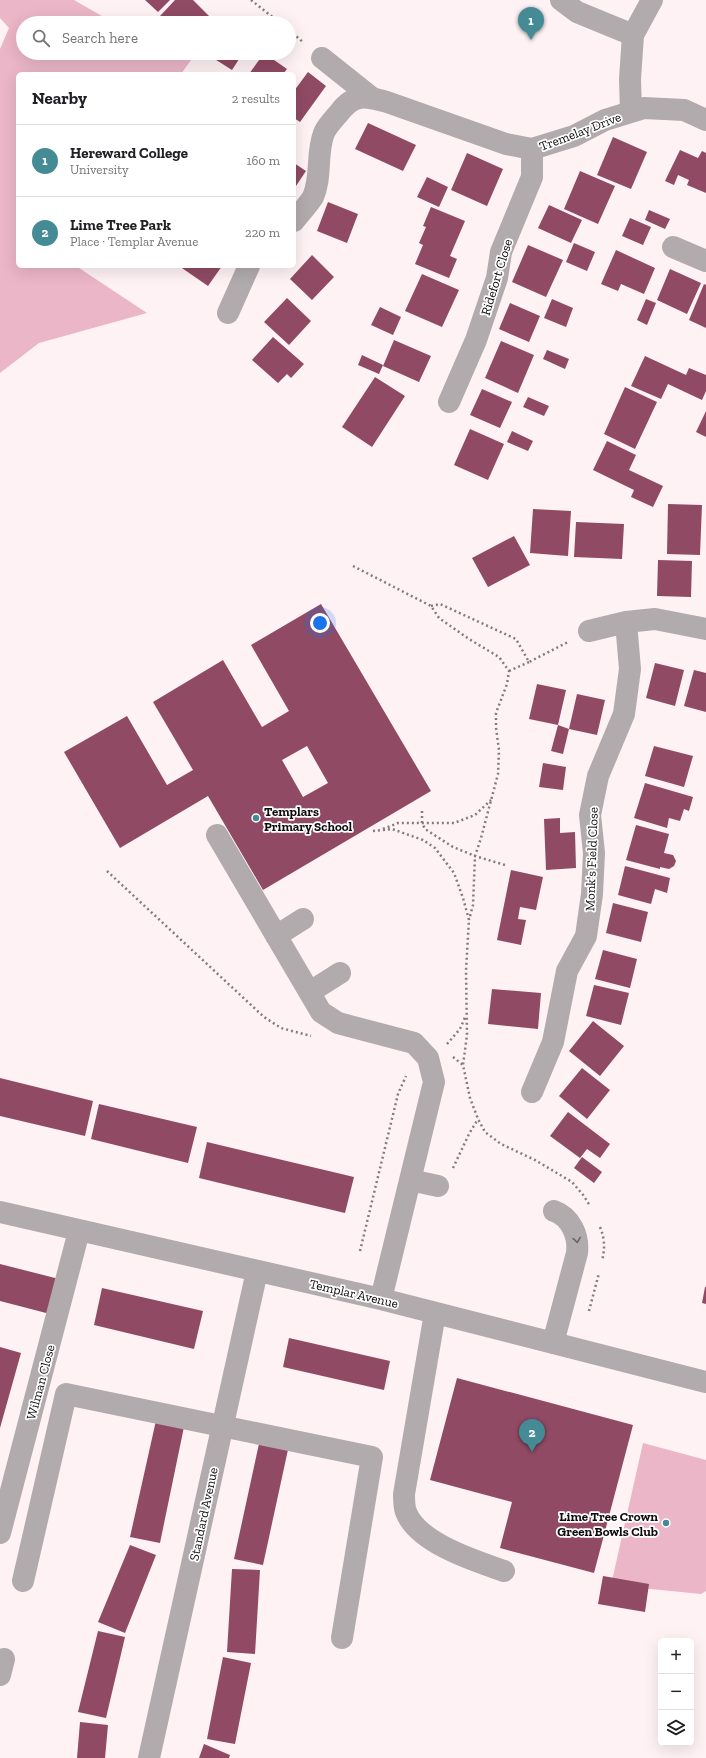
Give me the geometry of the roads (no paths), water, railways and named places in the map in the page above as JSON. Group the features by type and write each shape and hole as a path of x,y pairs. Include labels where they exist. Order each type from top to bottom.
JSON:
{"street":[{"path":"561,0 577,12 633,35"},
{"path":"631,112 630,79 633,35 652,0"},
{"path":"322,58 379,99"},
{"path":"296,218 313,196 324,133 342,108 354,98 379,99"},
{"name":"Tremelay Drive","path":"379,99 506,144 532,149 574,136 605,120 644,108 684,110 706,120"},
{"name":"Ridefort Close","path":"449,402 478,333 496,278 501,252 532,177 532,149"},
{"path":"673,247 706,261"},
{"path":"228,313 248,268"},
{"path":"589,631 626,622 655,619 706,629"},
{"name":"Monk's Field Close","path":"532,1092 553,1042 567,971 586,936 592,894 594,853 590,815 598,776 624,714 630,669 626,622"},
{"path":"217,835 321,1012 338,1024 414,1043 428,1058 434,1082 381,1300"},
{"path":"276,936 303,919"},
{"path":"310,992 340,973"},
{"path":"410,1180 445,1180"},
{"path":"553,1343 577,1253 578,1243 575,1232 561,1214 554,1211"},
{"name":"Templar Avenue","path":"0,1212 435,1313 706,1382"},
{"name":"Wilman Close","path":"0,1533 79,1231"},
{"name":"Standard Avenue","path":"149,1758 256,1271"},
{"path":"435,1313 404,1494 406,1511 411,1522 440,1546 504,1571"},
{"path":"23,1582 66,1394 223,1425 372,1457 342,1638"}],"place":[{"name":"Hereward College","path":"531,40"},
{"name":"Templars Primary School","path":"256,818"},
{"name":"Lime Tree Park","path":"532,1452"},
{"name":"Lime Tree Crown Green Bowls Club","path":"666,1523"}]}
